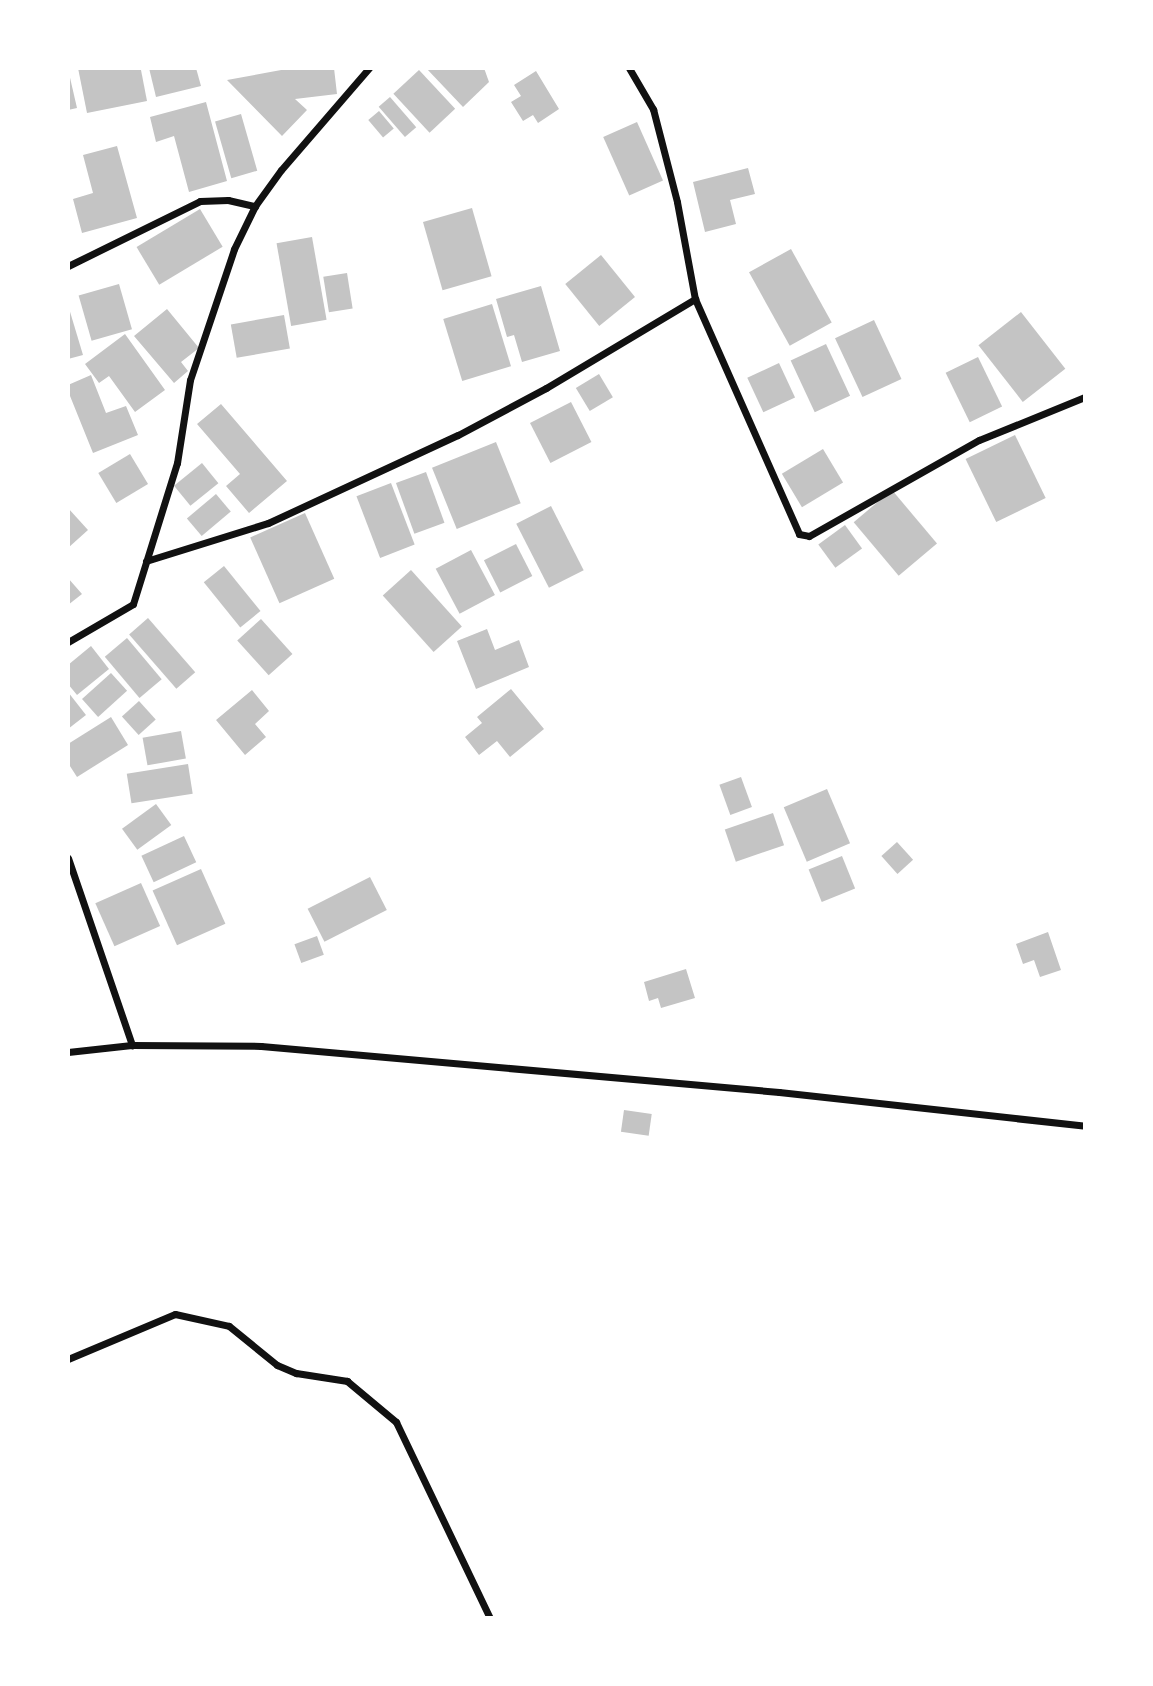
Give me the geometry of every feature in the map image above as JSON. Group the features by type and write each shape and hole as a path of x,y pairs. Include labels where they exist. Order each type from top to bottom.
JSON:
{"street":[{"path":"68,642 132,604 177,463 190,380 234,250 255,206 369,68"},
{"path":"629,68 653,109 677,202 695,299 801,535 809,536 979,440 1085,397"},
{"path":"68,266 200,201 228,200 255,206"},
{"path":"146,561 268,523 458,435 546,388 695,299"},
{"path":"68,858 132,1045"},
{"path":"68,1052 132,1045 261,1046 779,1092 1085,1126"},
{"path":"68,1359 175,1314 229,1326 277,1365 296,1373 347,1381 396,1422 490,1618"}],"building":[{"path":"78,68 141,70 147,101 87,113"},
{"path":"149,68 196,68 201,86 156,97"},
{"path":"292,68 334,68 337,94 295,99 307,110 282,136 227,80"},
{"path":"426,68 484,68 489,82 463,107"},
{"path":"68,69 77,108 68,110"},
{"path":"419,70 455,109 430,133 393,94"},
{"path":"536,71 559,109 538,123 533,115 523,121 511,102 521,96 514,85"},
{"path":"390,97 416,127 405,137 379,107"},
{"path":"206,102 227,181 189,192 174,136 156,142 150,117"},
{"path":"379,111 394,129 383,138 368,120"},
{"path":"241,114 257,171 231,178 215,121"},
{"path":"637,122 663,180 629,196 603,137"},
{"path":"117,146 137,218 82,233 73,199 93,193 83,155"},
{"path":"748,168 755,194 730,200 736,224 705,232 693,182"},
{"path":"472,208 492,276 443,290 423,222"},
{"path":"200,209 223,247 159,285 137,247"},
{"path":"312,237 327,320 291,326 277,243"},
{"path":"791,249 832,322 790,346 749,272"},
{"path":"601,255 635,297 599,326 565,284"},
{"path":"347,273 353,309 329,312 323,277"},
{"path":"119,284 132,329 92,341 79,296"},
{"path":"541,286 560,351 522,362 514,335 507,337 496,299"},
{"path":"492,304 511,366 462,381 443,319"},
{"path":"68,305 83,355 68,359"},
{"path":"167,309 199,348 181,362 188,371 174,383 134,336"},
{"path":"1021,312 1065,369 1023,402 978,345"},
{"path":"284,315 290,348 237,358 231,324"},
{"path":"874,320 901,379 862,397 835,338"},
{"path":"125,334 165,390 135,412 109,376 99,383 85,364"},
{"path":"826,344 850,396 815,412 791,360"},
{"path":"978,357 1002,406 970,422 946,373"},
{"path":"779,363 795,397 763,412 747,378"},
{"path":"599,374 613,397 590,411 576,388"},
{"path":"91,375 106,413 126,406 138,435 93,453 68,391 68,385"},
{"path":"571,402 591,442 550,463 530,423"},
{"path":"221,404 287,481 249,513 226,486 240,474 197,424"},
{"path":"1015,435 1046,498 996,522 966,459"},
{"path":"496,442 521,503 457,529 432,468"},
{"path":"823,449 843,482 802,507 782,474"},
{"path":"130,454 148,484 116,503 98,473"},
{"path":"202,463 218,483 190,506 174,486"},
{"path":"426,472 444,523 414,534 396,483"},
{"path":"391,483 415,545 380,558 356,496"},
{"path":"892,490 937,544 899,576 854,522"},
{"path":"216,494 231,512 202,536 187,518"},
{"path":"551,506 584,570 549,588 516,524"},
{"path":"68,508 88,530 68,548"},
{"path":"305,513 334,579 279,603 250,537"},
{"path":"845,525 862,548 835,568 818,544"},
{"path":"516,544 532,576 500,592 484,560"},
{"path":"471,550 495,595 460,614 436,569"},
{"path":"224,566 261,611 240,627 204,582"},
{"path":"411,570 462,626 434,652 383,595"},
{"path":"68,578 82,594 68,605"},
{"path":"148,618 195,672 176,689 129,634"},
{"path":"261,619 292,654 269,675 237,640"},
{"path":"487,629 495,650 519,640 529,667 476,689 457,641"},
{"path":"127,638 162,679 139,698 105,657"},
{"path":"91,646 109,669 77,695 68,684 68,665"},
{"path":"111,673 127,691 98,717 82,699"},
{"path":"511,689 544,729 510,757 497,741 479,755 465,737 482,723 477,717"},
{"path":"252,690 269,711 255,724 266,737 245,755 216,720"},
{"path":"68,692 86,715 68,729"},
{"path":"139,701 156,720 139,735 122,716"},
{"path":"111,717 128,745 77,777 68,763 68,744"},
{"path":"181,731 186,759 147,765 143,738"},
{"path":"188,764 193,794 131,803 127,774"},
{"path":"741,777 752,807 730,815 719,785"},
{"path":"827,789 850,843 807,862 784,807"},
{"path":"156,804 171,825 137,850 122,829"},
{"path":"773,813 784,845 736,862 725,830"},
{"path":"184,836 196,862 154,882 141,856"},
{"path":"897,842 913,860 897,874 881,856"},
{"path":"842,856 855,888 822,902 809,869"},
{"path":"201,869 225,924 177,945 153,891"},
{"path":"370,877 387,910 324,942 308,909"},
{"path":"141,883 160,926 114,946 95,903"},
{"path":"1048,932 1061,970 1040,977 1034,960 1023,964 1016,944"},
{"path":"317,936 324,955 301,963 294,944"},
{"path":"686,969 695,998 661,1008 658,998 649,1001 644,982"},
{"path":"624,1110 652,1114 649,1136 621,1132"}]}
